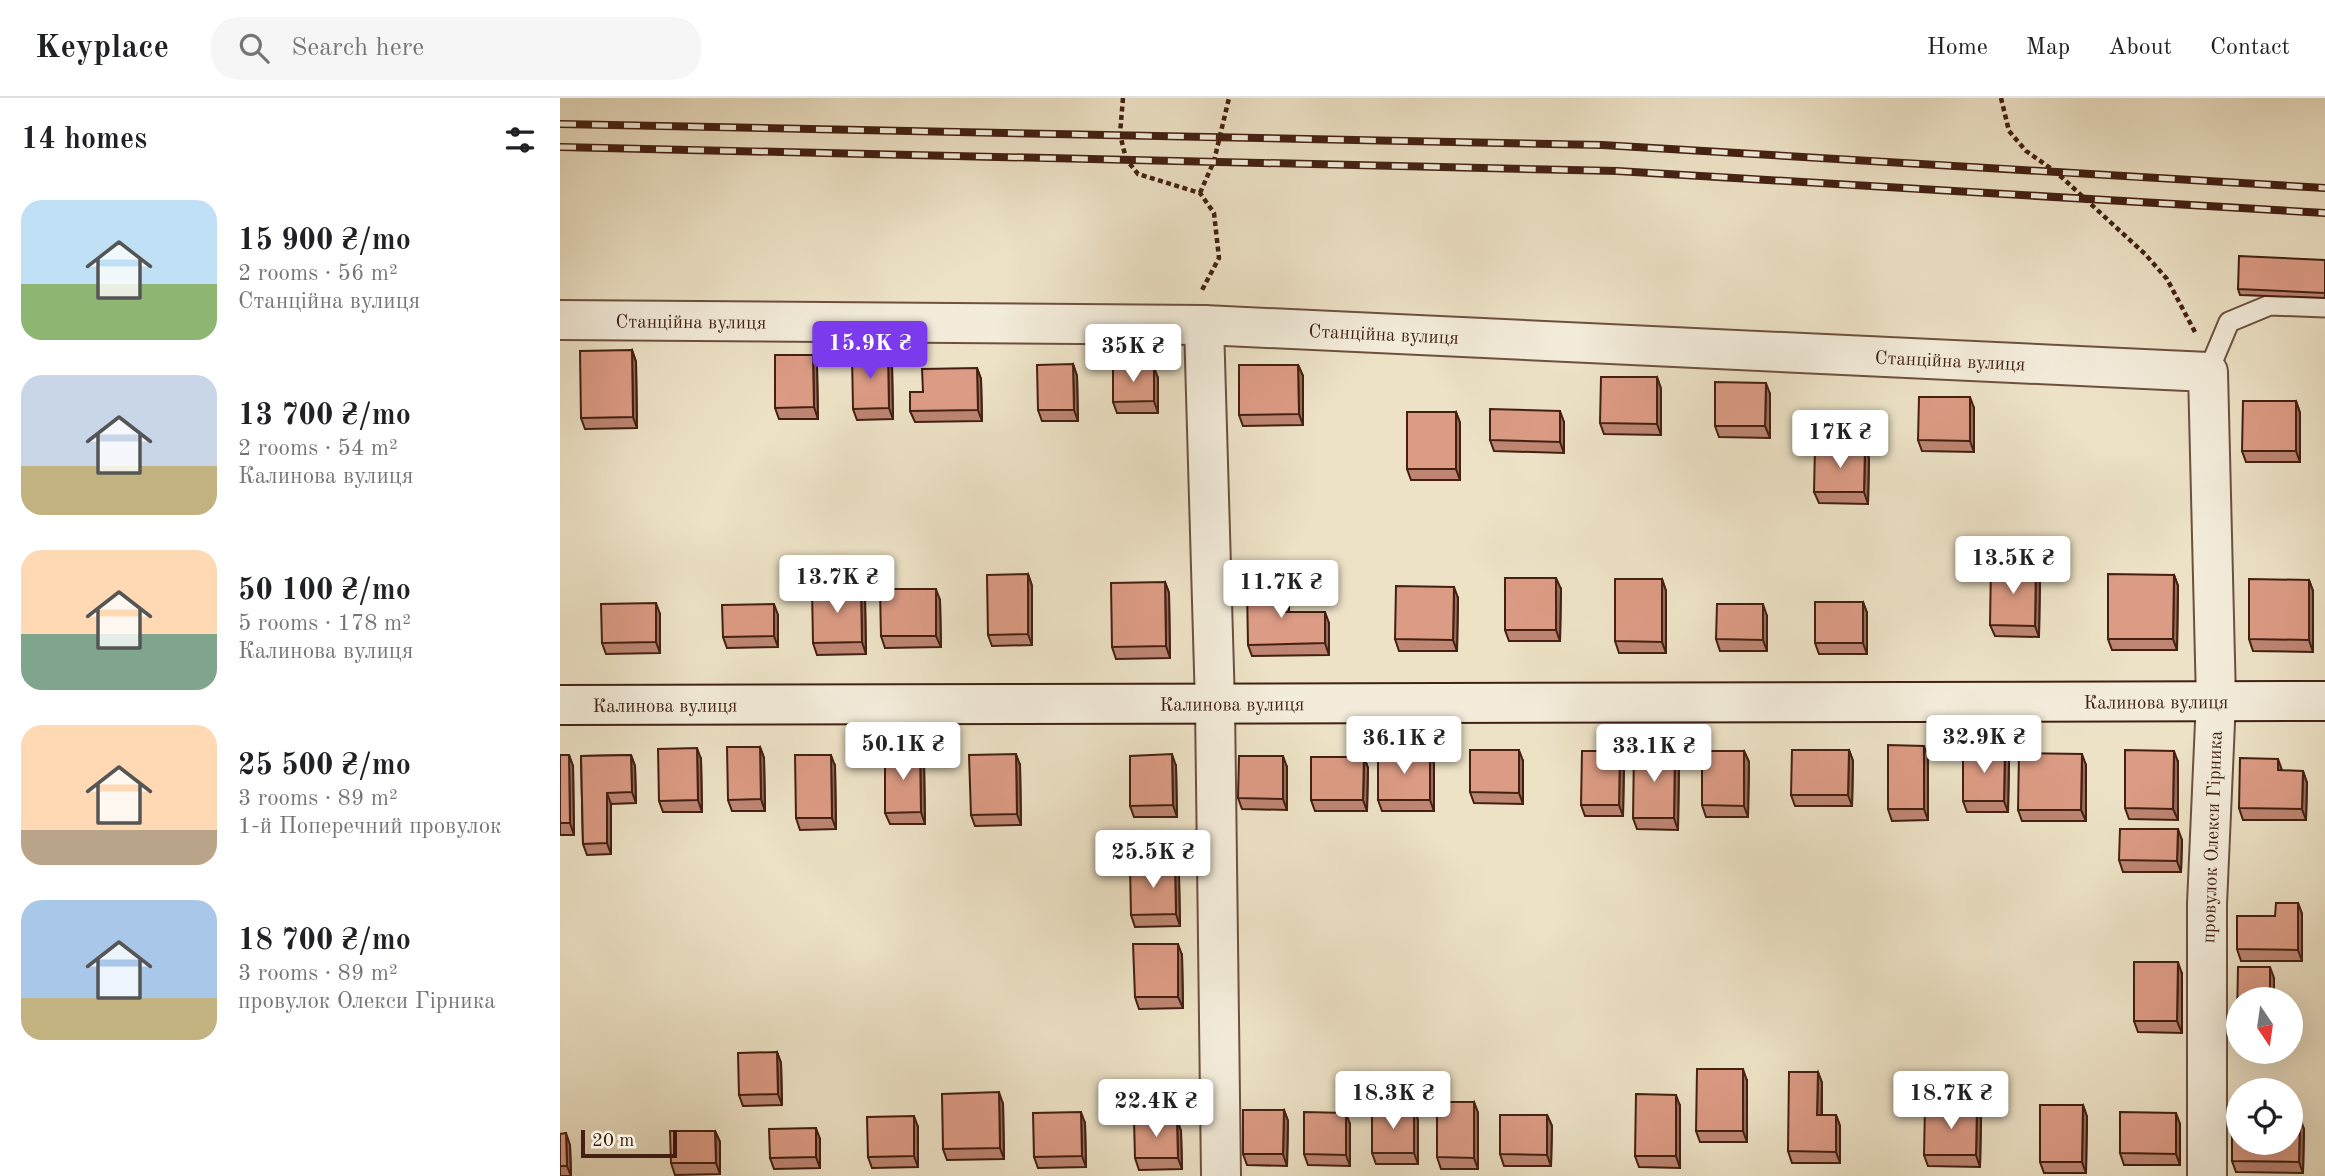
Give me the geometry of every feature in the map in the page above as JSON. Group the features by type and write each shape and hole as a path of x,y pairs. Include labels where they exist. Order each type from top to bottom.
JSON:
{"street":[{"name":"Станційна вулиця","path":"560,320 1204,325 2208,372"},
{"path":"1204,325 1214,705 1221,1176"},
{"name":"провулок Олекси Гірника","path":"2207,1176 2207,904 2216,700 2208,372"},
{"name":"Калинова вулиця","path":"560,705 2325,701"}],"lane":[{"path":"2208,372 2229,322 2270,305 2325,307"}],"path":[{"path":"1123,98 1121,134 1126,159 1138,174 1200,193 1214,213 1219,258 1201,292 1204,325"},
{"path":"1200,193 1214,161 1229,98"},
{"path":"2001,98 2009,131 2026,151 2052,169 2111,221 2167,279 2198,339 2208,372"}],"building":[{"path":"2239,256 2325,260 2325,293 2238,289"},
{"path":"632,350 633,417 581,418 580,351"},
{"path":"888,353 889,408 853,409 852,354"},
{"path":"775,355 813,355 814,407 775,408"},
{"path":"1073,364 1074,410 1038,410 1037,365"},
{"path":"1239,365 1298,365 1299,414 1239,415"},
{"path":"1113,367 1154,367 1154,401 1113,402"},
{"path":"977,368 978,410 910,411 910,392 923,392 922,369"},
{"path":"1601,377 1657,377 1657,424 1600,423"},
{"path":"1715,382 1766,383 1765,426 1715,426"},
{"path":"1919,397 1970,397 1970,441 1918,440"},
{"path":"2243,401 2296,401 2296,451 2242,451"},
{"path":"1490,409 1560,411 1560,442 1490,440"},
{"path":"1407,412 1456,412 1456,469 1407,469"},
{"path":"1815,447 1865,447 1864,492 1814,492"},
{"path":"1991,565 2036,566 2035,626 1990,625"},
{"path":"1028,574 1028,634 988,635 987,575"},
{"path":"2108,574 2174,575 2173,639 2108,639"},
{"path":"1505,578 1556,578 1556,630 1505,630"},
{"path":"1615,579 1662,579 1662,642 1615,641"},
{"path":"2249,579 2309,580 2309,640 2249,639"},
{"path":"1165,582 1166,646 1112,647 1111,583"},
{"path":"1396,586 1454,587 1453,640 1395,639"},
{"path":"861,587 862,642 813,643 812,588"},
{"path":"1285,587 1285,612 1325,612 1325,643 1248,645 1247,588"},
{"path":"880,589 936,589 936,636 881,636"},
{"path":"1815,602 1863,602 1863,643 1815,643"},
{"path":"656,603 656,642 602,643 601,604"},
{"path":"774,604 774,636 723,637 722,605"},
{"path":"1717,604 1763,604 1763,640 1716,639"},
{"path":"1888,745 1924,746 1924,809 1888,809"},
{"path":"727,747 760,747 761,799 728,800"},
{"path":"697,748 698,800 659,801 658,749"},
{"path":"1963,748 2005,749 2004,801 1963,801"},
{"path":"1634,749 1675,750 1674,818 1633,818"},
{"path":"1470,750 1519,750 1519,793 1470,792"},
{"path":"1792,750 1849,750 1848,795 1791,795"},
{"path":"2125,750 2174,751 2173,809 2125,808"},
{"path":"920,751 921,812 885,813 885,752"},
{"path":"1582,751 1620,751 1619,805 1581,805"},
{"path":"1702,751 1744,751 1744,806 1702,805"},
{"path":"1378,753 1430,753 1430,800 1378,800"},
{"path":"2019,753 2082,754 2081,810 2018,810"},
{"path":"1016,754 1017,814 971,815 969,755"},
{"path":"1172,754 1173,805 1130,806 1130,756"},
{"path":"560,755 569,755 570,823 560,823"},
{"path":"631,755 632,792 607,793 607,843 583,844 581,756"},
{"path":"795,755 831,755 832,818 796,818"},
{"path":"1239,756 1283,756 1283,799 1238,798"},
{"path":"1311,757 1364,757 1363,800 1311,800"},
{"path":"2240,758 2278,759 2278,770 2303,771 2302,809 2239,808"},
{"path":"2120,829 2178,829 2177,861 2119,860"},
{"path":"1175,864 1176,914 1131,915 1130,866"},
{"path":"2276,903 2298,903 2298,950 2237,949 2237,916 2275,916"},
{"path":"1133,944 1178,944 1178,997 1135,997"},
{"path":"2134,962 2178,962 2177,1021 2134,1021"},
{"path":"2238,967 2270,967 2270,987 2238,987"},
{"path":"777,1052 778,1094 739,1095 738,1053"},
{"path":"1697,1069 1743,1069 1743,1131 1696,1131"},
{"path":"1789,1072 1818,1072 1817,1115 1836,1115 1836,1152 1788,1151"},
{"path":"999,1092 1000,1148 943,1149 942,1094"},
{"path":"1636,1094 1676,1095 1676,1156 1635,1156"},
{"path":"1437,1102 1474,1102 1474,1158 1437,1157"},
{"path":"2040,1105 2083,1105 2082,1162 2040,1162"},
{"path":"1925,1107 1977,1107 1976,1155 1924,1155"},
{"path":"1372,1108 1414,1109 1414,1153 1372,1153"},
{"path":"1243,1110 1284,1110 1283,1154 1243,1154"},
{"path":"1081,1112 1082,1156 1034,1157 1033,1113"},
{"path":"1304,1112 1346,1113 1346,1155 1304,1154"},
{"path":"2120,1112 2176,1113 2176,1154 2120,1153"},
{"path":"1500,1115 1547,1115 1547,1155 1500,1154"},
{"path":"914,1116 914,1156 868,1157 867,1117"},
{"path":"1134,1120 1177,1120 1178,1158 1135,1158"},
{"path":"816,1128 816,1157 770,1158 769,1129"},
{"path":"670,1131 715,1131 716,1163 671,1163"},
{"path":"566,1133 567,1166 560,1166 560,1134"},
{"path":"2232,1155 2299,1155 2299,1162 2232,1161"}],"railway":[{"path":"560,124 1602,145 2325,188"},
{"path":"560,147 1617,171 2325,213"}]}
